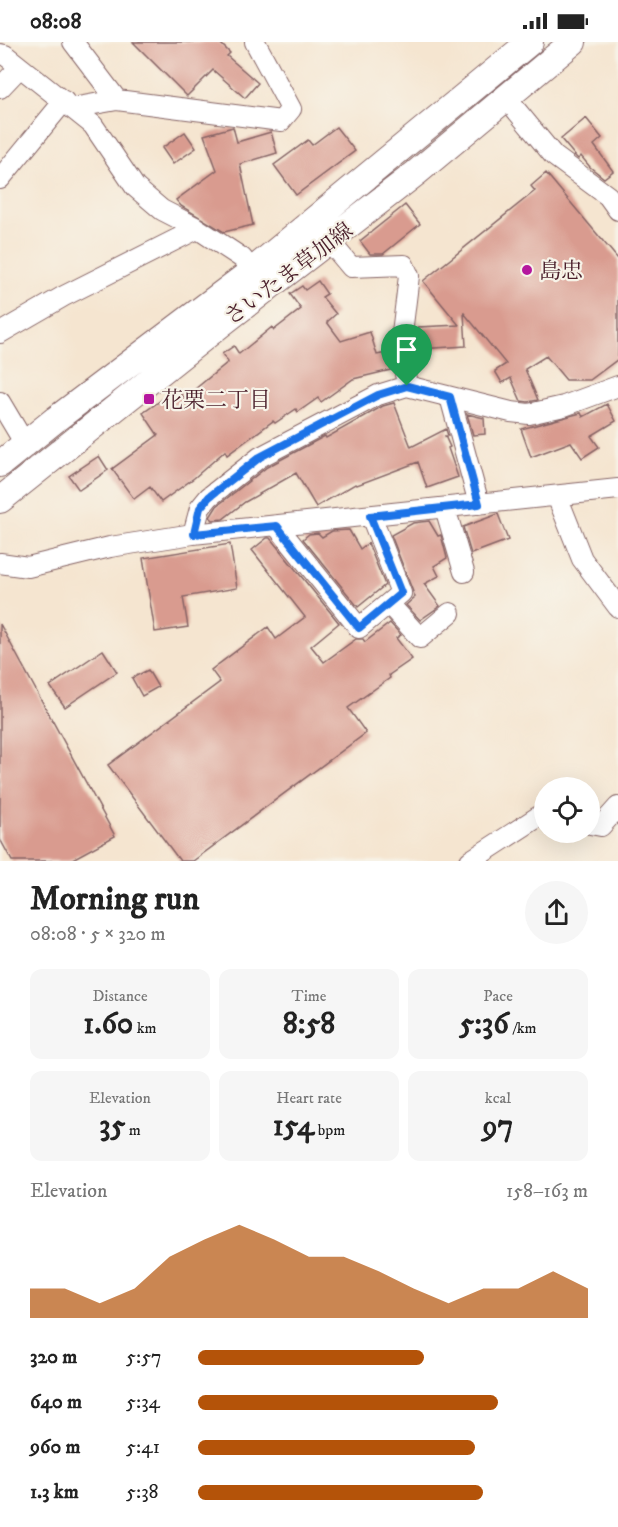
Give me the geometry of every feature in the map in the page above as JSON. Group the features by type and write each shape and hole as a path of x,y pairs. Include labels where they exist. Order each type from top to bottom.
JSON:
{"main road":[{"name":"さいたま草加線","path":"0,464 252,271 530,42"},
{"name":"さいたま草加線","path":"0,500 221,324 330,242 507,99 573,42"}],"street":[{"path":"73,42 117,100"},
{"path":"0,180 68,105 117,100 281,121 291,109 255,42"},
{"path":"0,54 5,55 93,125 135,187 162,210 195,227 242,258 252,271"},
{"path":"0,88 20,67"},
{"path":"507,99 554,156 608,196 618,210"},
{"path":"0,333 64,296 195,227"},
{"path":"330,242 351,267 404,265 408,270 402,333 402,355 407,386"},
{"path":"194,534 200,508 209,497 260,457 378,395 407,386 511,412 529,414 564,406 618,386"},
{"path":"450,397 479,504"},
{"path":"0,402 25,444"},
{"path":"0,562 9,566 28,567 110,547 194,534 618,489"},
{"path":"557,496 582,559 618,607"},
{"path":"445,508 464,572"},
{"path":"277,526 359,628 401,593 370,516"},
{"path":"389,604 420,639 450,613"},
{"path":"600,826 618,807"},
{"path":"470,861 534,819"}],"building":[{"path":"133,42 219,42 230,53 227,56 258,83 245,98 213,70 187,96"},
{"path":"586,118 602,138 594,145 613,171 604,178 581,156 578,159 561,139"},
{"path":"233,127 237,142 271,132 277,153 240,164 253,225 224,232 181,206 176,200 217,170 204,135"},
{"path":"336,127 355,151 296,195 274,165 308,140 312,145"},
{"path":"185,132 196,148 173,164 162,148"},
{"name":"島忠","path":"546,173 618,259 618,359 590,380 566,380 546,356 525,369 538,400 528,402 521,401 511,378 502,383 495,371 506,364 464,313 466,346 419,349 418,327 459,325 423,281 535,191 531,186"},
{"path":"405,205 420,224 383,254 370,254 360,241"},
{"path":"318,281 327,294 322,297 336,314 327,322 341,341 370,332 377,355 387,353 391,370 353,379 321,402 318,398 298,412 296,409 275,423 273,421 227,455 225,451 161,502 150,487 134,499 112,469 158,435 143,413 177,389 184,398 228,362 222,354 234,346 239,354 272,327 274,330 301,309 290,294 302,286 305,290"},
{"path":"394,403 411,447 446,429 448,436 445,436 450,447 448,448 458,477 427,488 418,462 355,484 316,507 296,473 245,502 223,519 213,520 210,517 217,506 267,467 383,406"},
{"path":"607,404 616,421 591,436 599,447 582,458 571,442 531,457 521,429 581,413 583,417"},
{"path":"467,414 484,418 485,434 473,435"},
{"path":"99,456 108,470 79,490 69,476"},
{"path":"498,514 508,540 471,554 463,527"},
{"path":"429,521 438,536 441,535 447,558 434,566 439,576 424,584 440,606 420,620 406,605 415,597 391,535 413,523"},
{"path":"349,530 360,549 368,543 385,585 358,607 303,539 309,534 318,533 322,537 332,531"},
{"path":"270,538 339,623 311,646 324,662 356,639 363,639 365,642 390,623 401,635 396,638 412,659 348,708 366,733 193,861 180,861 108,765 220,682 211,670 268,627 276,639 305,617 252,550"},
{"path":"230,544 237,588 183,597 188,627 155,632 143,558"},
{"path":"0,624 115,836 69,861 12,861 0,839"},
{"path":"103,650 117,672 65,707 50,686"},
{"path":"148,670 158,687 142,696 132,678"}],"place":[{"name":"島忠","path":"527,270"},
{"name":"花栗二丁目","path":"149,399"}],"route":[{"path":"407,386 450,397 479,504 370,516 401,593 359,628 277,526 194,534 200,508 209,497 260,457 378,395 407,386"}]}
